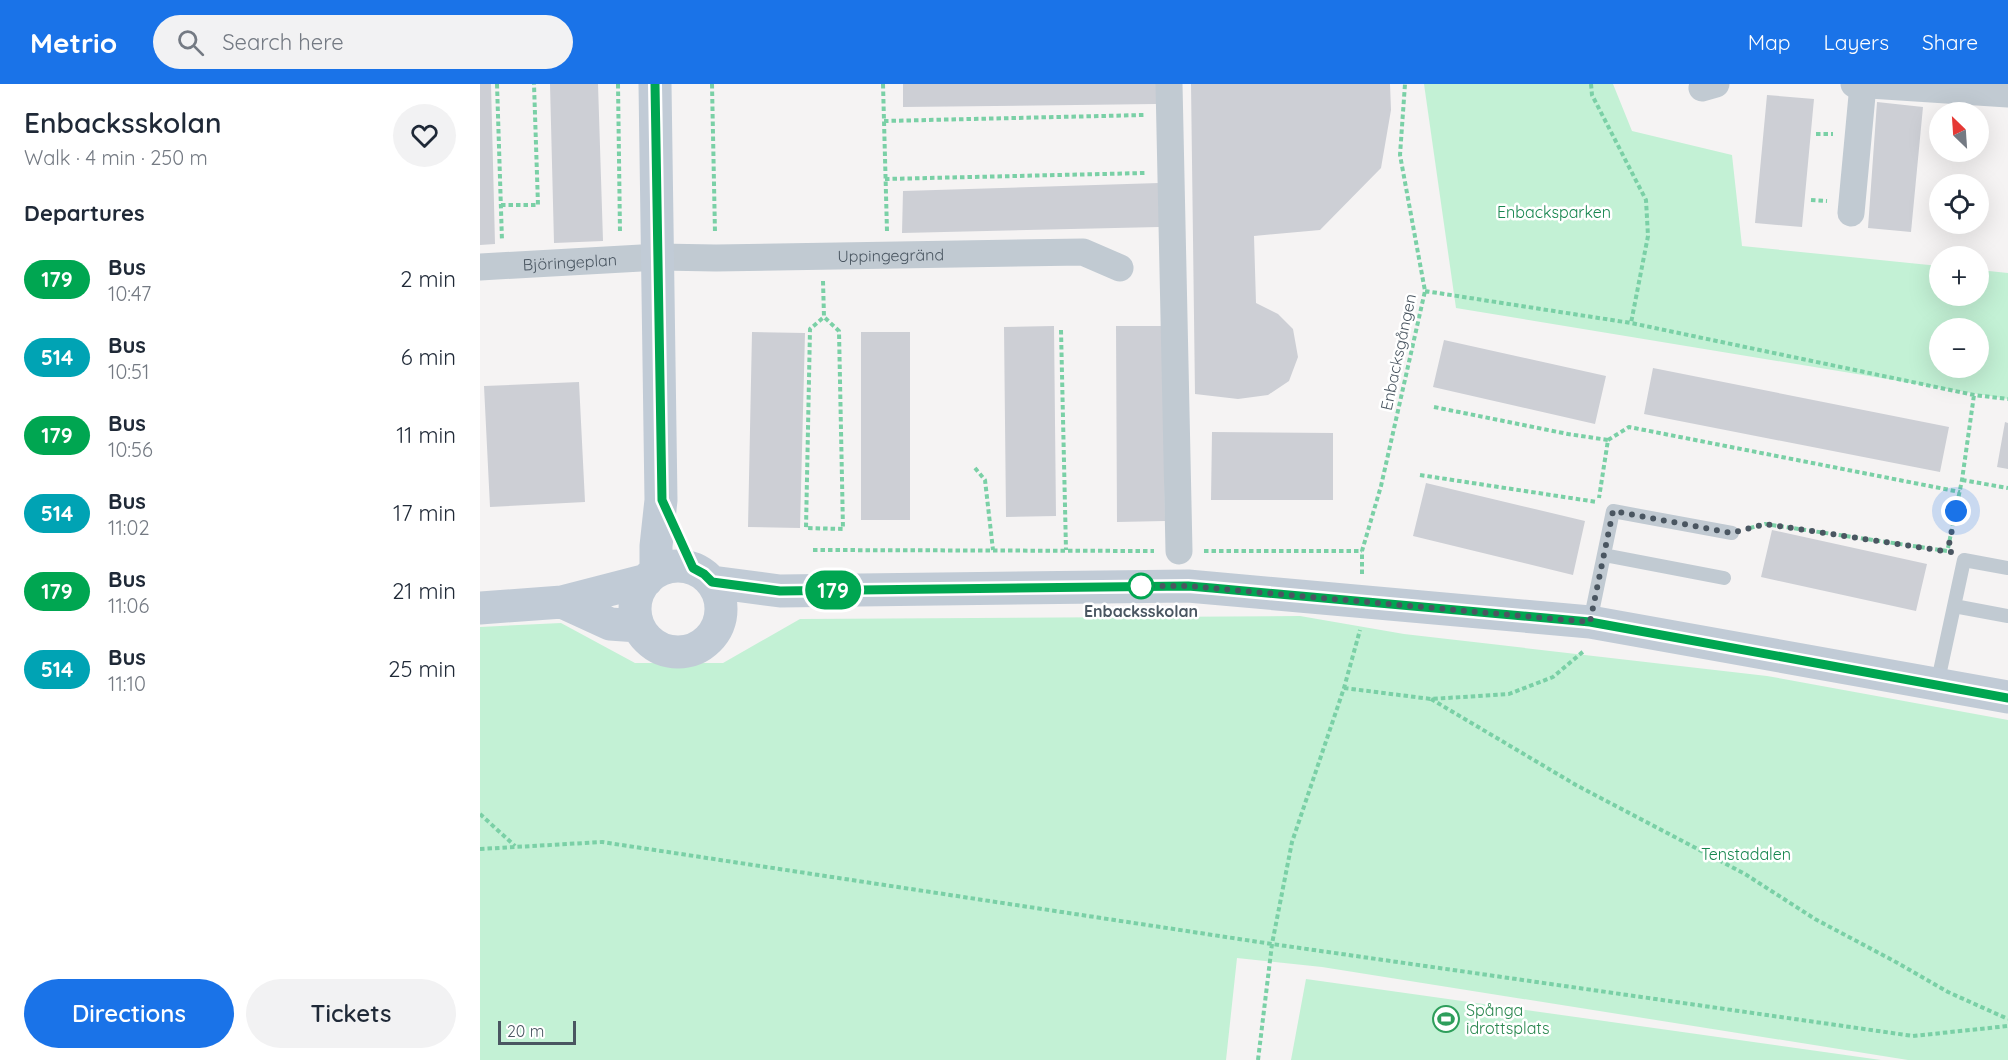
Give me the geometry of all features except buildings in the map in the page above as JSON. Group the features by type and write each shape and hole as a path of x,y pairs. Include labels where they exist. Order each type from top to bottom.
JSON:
{"street":[{"path":"655,84 662,500 651,576 639,590 634,614 644,638 654,646 680,653 693,651 713,636 721,615 721,603 718,592 702,575 662,500"},
{"path":"1169,84 1179,551"},
{"path":"1854,84 2008,94"},
{"path":"1851,213 1863,85"},
{"name":"Uppingegränd","path":"659,257 823,257 1083,252 1120,268"},
{"name":"Björingeplan","path":"491,267 659,257"},
{"path":"480,609 562,602 674,567 780,591 1188,586 1590,622 2008,698"},
{"path":"718,626 780,591"},
{"path":"562,602 610,624 638,626"}],"lane":[{"path":"1590,622 1613,511 1732,533"},
{"path":"1604,555 1724,578"},
{"path":"1937,685 1964,560 2008,567"},
{"path":"1954,606 2008,616"}],"path":[{"path":"491,267 501,205 497,84"},
{"path":"501,205 538,205 534,84"},
{"path":"618,84 621,236"},
{"path":"712,84 716,258"},
{"path":"883,84 887,256"},
{"name":"Enbacksgången","path":"1362,574 1362,551 1381,486 1425,291 1400,155 1405,84"},
{"path":"1591,84 1592,95 1646,201 1648,236 1631,323"},
{"path":"884,121 1170,114"},
{"path":"885,179 1171,173"},
{"path":"823,257 824,317 839,331 843,529 807,528 810,329 824,317"},
{"path":"1425,291 1631,323 1974,395 2008,399"},
{"path":"1062,330 1066,550"},
{"path":"1732,533 1765,524 1951,552 1948,549 1960,492 1974,395"},
{"path":"1434,407 1608,440 1629,427 1960,492"},
{"path":"1598,503 1608,440"},
{"path":"975,468 985,480 993,550"},
{"path":"1420,475 1598,503 1613,511"},
{"path":"1962,480 2008,488"},
{"path":"813,550 1362,551"},
{"path":"1344,688 1431,699 1509,694 1553,677 1584,650 1590,622"},
{"path":"1258,1060 1272,945 1292,842 1344,688 1360,629"},
{"path":"1431,699 1576,785 1745,874 1815,920 1894,960 1948,992 2008,1019"},
{"path":"480,814 516,847"},
{"path":"480,849 602,842 1272,945 1913,1036 2008,1026"}],"green space":[{"name":"Enbacksparken","path":"1424,84 1613,84 1632,131 1732,155 1742,246 1929,265 1929,306 1989,306 1989,271 2008,273 2008,399 1456,308"},
{"name":"Tenstadalen","path":"1300,616 1404,634 1767,676 2008,720 2008,1060 1908,1060 1322,967 1237,958 1226,1060 480,1060 480,627 561,623 635,663 723,663 800,619"},
{"name":"Spånga idrottsplats","path":"1306,979 1881,1060 1291,1060"}],"bus line":[{"name":"179","path":"655,84 662,500 693,568 712,582 780,591 1188,586 1212,588 1590,622 2008,698"}],"place":[{"name":"Enbacksskolan","path":"1141,586"},
{"name":"Spånga idrottsplats","path":"1446,1019"}],"route":[{"path":"1141,586 1188,586 1590,622 1613,511 1732,533 1765,524 1951,552 1948,549 1956,511"}]}
